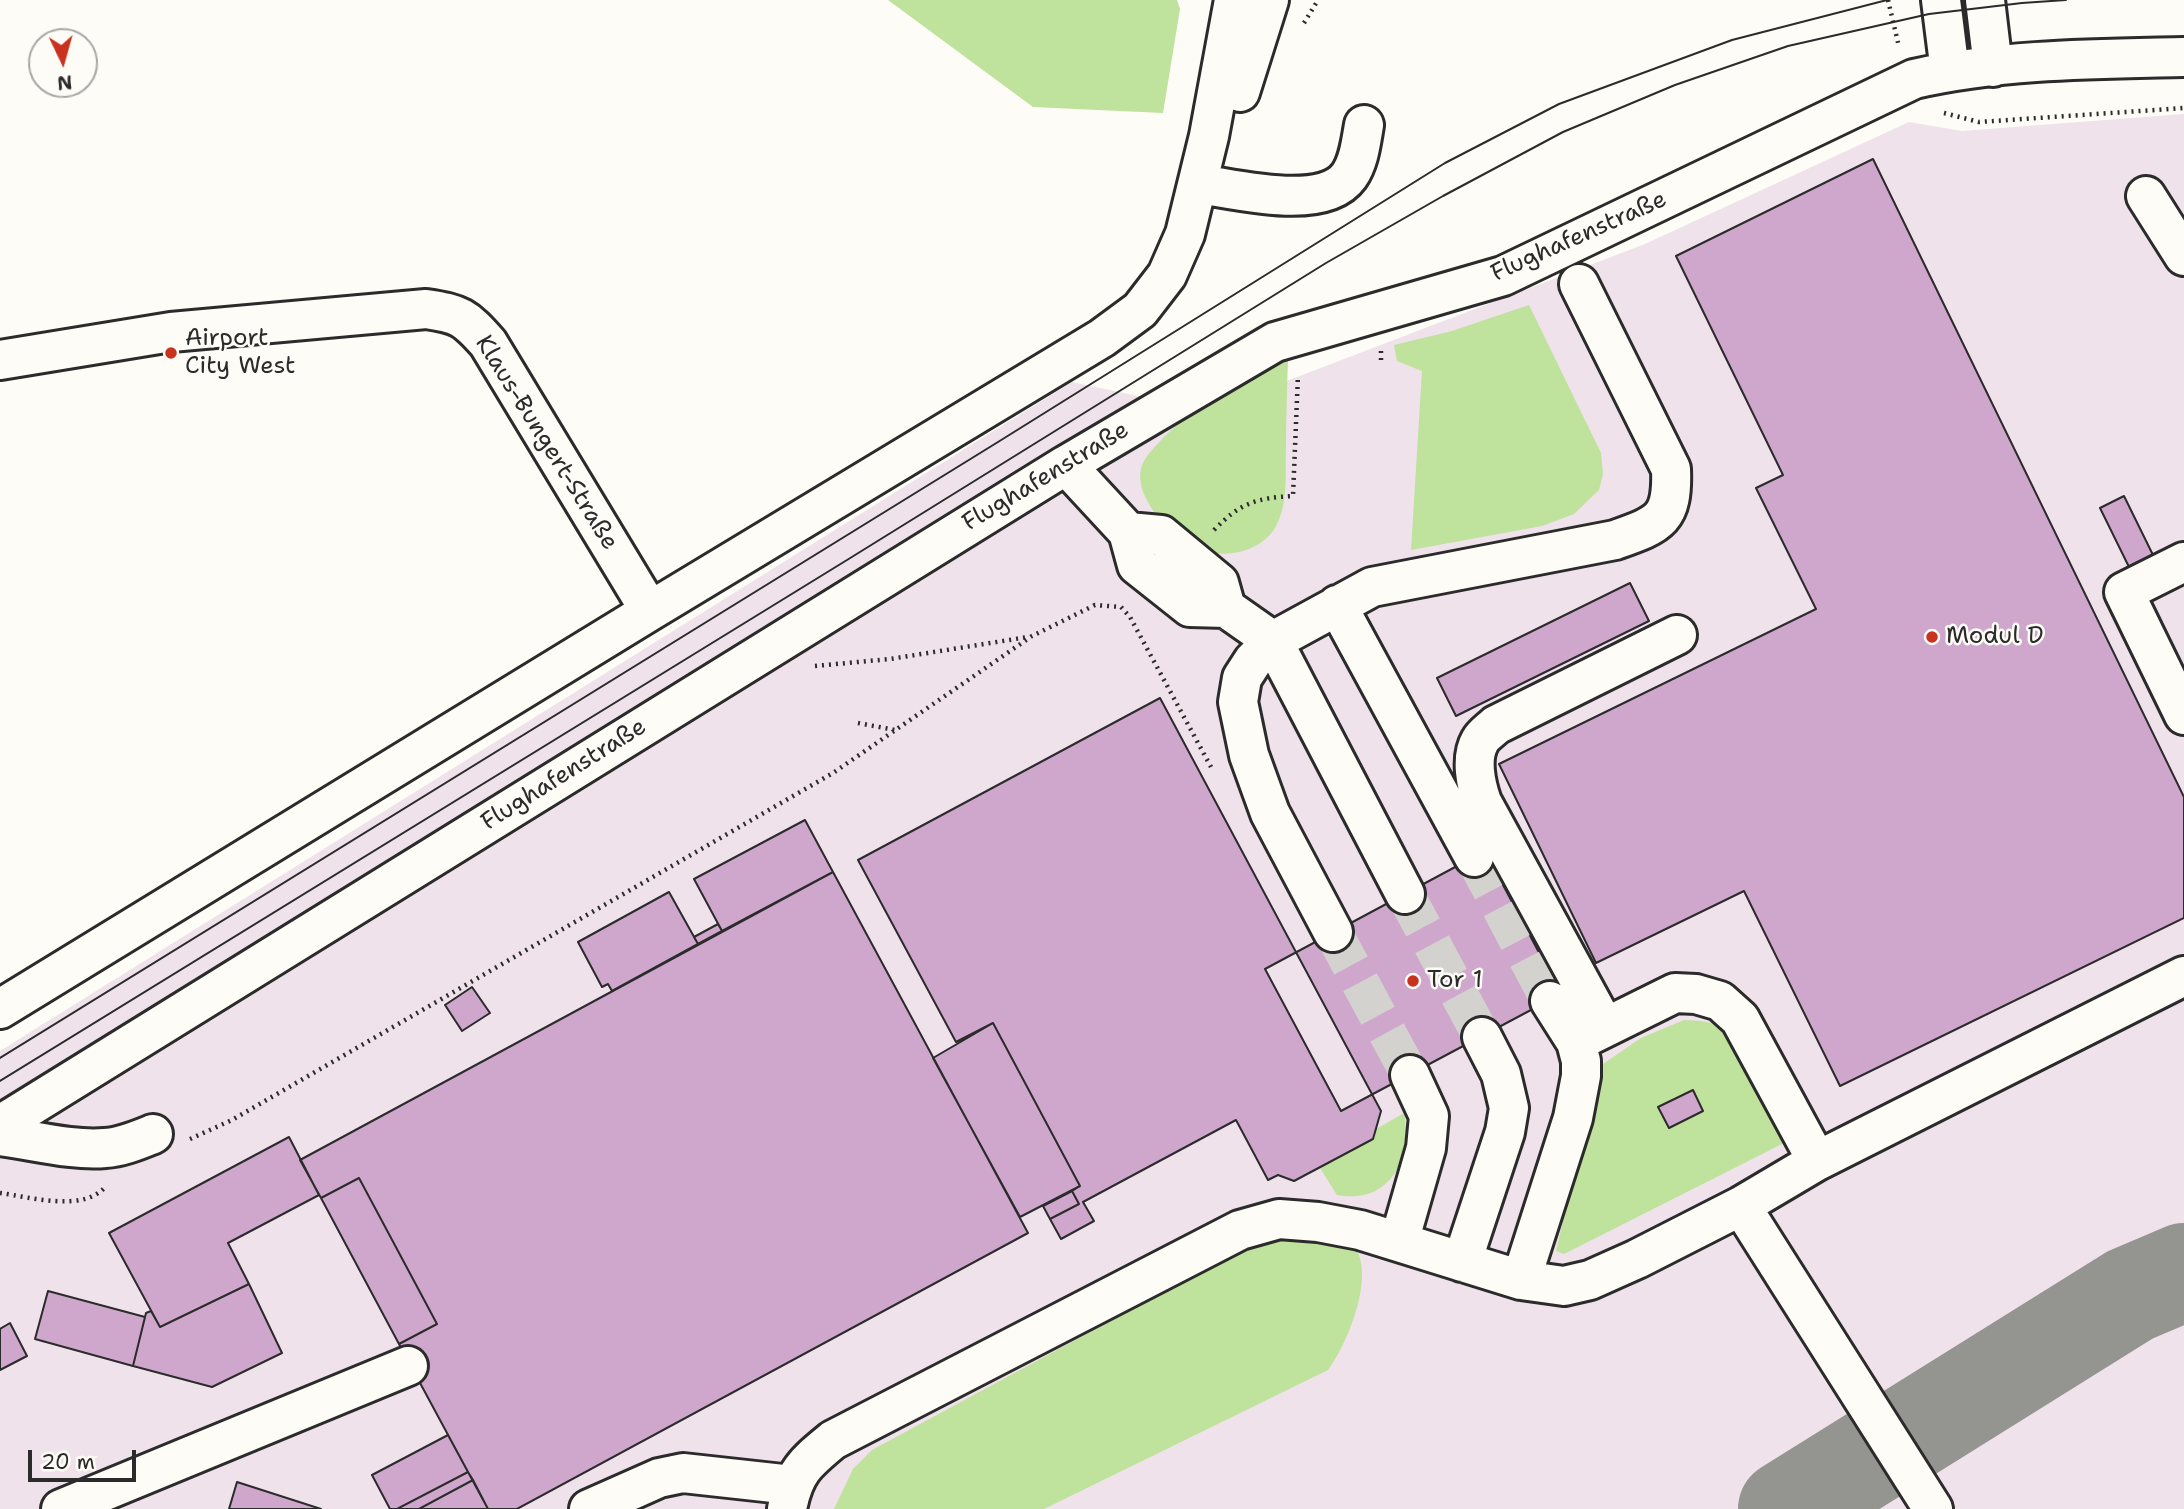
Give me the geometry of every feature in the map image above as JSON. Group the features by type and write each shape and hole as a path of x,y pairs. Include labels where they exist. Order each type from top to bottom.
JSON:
{"street":[{"path":"0,1009 1102,338 1140,310 1167,275 1185,234 1199,184 1234,0"},
{"path":"1209,136 1230,114 1237,102 1269,0"},
{"path":"1941,0 1951,72"},
{"path":"1985,0 1993,67"},
{"name":"Flughafenstraße","path":"0,1125 1066,464 1275,342 1503,276 1914,79 1951,72 2068,59 2184,57"},
{"path":"1199,184 1286,196 1323,193 1347,179 1355,166 1364,125"},
{"path":"2146,196 2184,256"},
{"path":"1333,932 1270,813 1249,755 1238,702 1242,678 1253,661 1273,640 1372,587 1615,540 1652,527 1668,510 1672,489 1671,469 1579,284"},
{"name":"Klaus-Bungert-Straße","path":"0,360 171,332 426,309 454,313 472,326 488,343 650,611"},
{"path":"1066,464 1128,532 1137,565 1191,607 1226,608 1273,640 1405,894"},
{"path":"1128,532 1161,535 1219,583 1226,608"},
{"path":"2184,562 2124,592 2184,715"},
{"path":"1337,605 1474,857"},
{"path":"1590,1034 1482,802 1476,784 1476,750 1480,739 1496,725 1677,635"},
{"path":"589,1509 659,1478 682,1473 790,1497 807,1461 833,1440 1240,1230 1279,1219 1318,1222 1360,1230 1521,1280 1564,1286 1590,1280 1741,1206 1816,1161 2184,976"},
{"path":"1521,1280 1573,1118 1581,1076 1580,1061 1590,1034 1675,993 1696,994 1720,1001 1740,1019 1816,1161"},
{"path":"1550,1000 1590,1034"},
{"path":"1462,1262 1506,1132 1509,1108 1501,1074 1482,1037"},
{"path":"1399,1242 1426,1148 1429,1116 1410,1075"},
{"path":"0,1136 89,1148 166,1139"},
{"path":"1741,1206 1933,1509"},
{"path":"61,1509 408,1366"}],"path":[{"path":"1888,0 1900,49"},
{"path":"1940,112 1979,122 2184,108"},
{"path":"1193,561 1213,531 1236,509 1259,499 1293,496 1298,374"},
{"path":"1134,625 1161,607 1171,593"},
{"path":"166,1139 232,1120 299,1082 834,774 1032,636 1095,605 1121,607 1134,625 1217,778"},
{"path":"803,667 890,659 1032,636"},
{"path":"858,723 896,730"},
{"path":"0,1193 72,1202 102,1191 110,1181"}],"shaded area":[{"path":"2184,114 2184,1509 0,1509 0,1051 1072,382 1208,411 1645,244 1909,122 1962,131"}],"green space":[{"path":"888,0 1177,0 1180,9 1163,113 1033,107"},
{"path":"1529,305 1601,453 1603,474 1599,490 1574,514 1542,526 1411,550 1422,371 1397,361 1394,345 1452,331"},
{"path":"1288,360 1285,488 1282,509 1275,528 1259,544 1238,552 1215,553 1194,547 1174,533 1154,512 1142,487 1140,475 1143,463 1163,438 1206,403"},
{"path":"1684,1020 1715,1025 1731,1038 1784,1143 1564,1254 1556,1251 1600,1066 1641,1038"},
{"path":"1404,1113 1405,1146 1394,1175 1371,1193 1337,1195 1317,1163"},
{"path":"1307,1235 1335,1238 1350,1243 1358,1254 1362,1269 1361,1287 1351,1325 1336,1359 1328,1370 1044,1509 834,1509 853,1469 872,1450 1231,1256 1255,1246"}],"building":[{"name":"Modul D","path":"1873,159 2184,797 2184,918 1840,1086 1744,891 1596,963 1499,764 1816,609 1756,488 1783,475 1676,256"},
{"path":"2124,496 2153,555 2129,567 2100,508"},
{"path":"1630,583 1649,621 1456,716 1437,678"},
{"path":"1160,698 1381,1111 1373,1139 1294,1181 1278,1175 1268,1180 1236,1120 1083,1202 1094,1221 1061,1239 1050,1219 1079,1204 1072,1191 1080,1186 993,1023 956,1042 858,860"},
{"path":"805,820 833,872 722,931 694,879"},
{"name":"Tor 1","path":"1485,851 1561,994 1341,1111 1265,969"},
{"path":"833,872 1028,1233 517,1509 488,1509 399,1344 437,1324 359,1178 321,1198 300,1160"},
{"path":"669,892 698,944 612,991 608,984 602,987 578,942"},
{"path":"718,924 722,931 698,944 694,937"},
{"path":"472,987 490,1013 462,1031 445,1005"},
{"path":"993,1023 1080,1186 1020,1217 933,1058"},
{"path":"1693,1090 1703,1111 1669,1128 1658,1107"},
{"path":"289,1137 319,1195 228,1243 249,1284 160,1327 109,1233"},
{"path":"359,1178 437,1324 399,1344 321,1198"},
{"path":"1072,1191 1079,1204 1050,1219 1043,1206"},
{"path":"249,1284 282,1353 212,1387 133,1366 146,1313 151,1311 160,1327"},
{"path":"48,1291 145,1317 133,1366 35,1339"},
{"path":"10,1323 27,1356 0,1370 0,1329"},
{"path":"448,1435 468,1472 397,1509 390,1509 372,1475"},
{"path":"468,1472 473,1480 419,1509 397,1509"},
{"path":"473,1480 488,1509 419,1509"},
{"path":"237,1482 321,1509 229,1509"}],"taxiway":[{"path":"1787,1509 2130,1295 2184,1272"}],"tunnel":[{"path":"1474,857 1550,1001"},
{"path":"1405,894 1482,1037"},
{"path":"1333,932 1410,1075"}],"tram line":[{"path":"0,1058 1445,163 1559,104 1732,40 1887,0"},
{"path":"0,1081 1326,263 1563,132 1675,85 1788,46 1929,14 2066,0"}],"place":[{"name":"Airport City West","path":"171,353"},
{"name":"Modul D","path":"1932,637"},
{"name":"Tor 1","path":"1413,981"}]}
